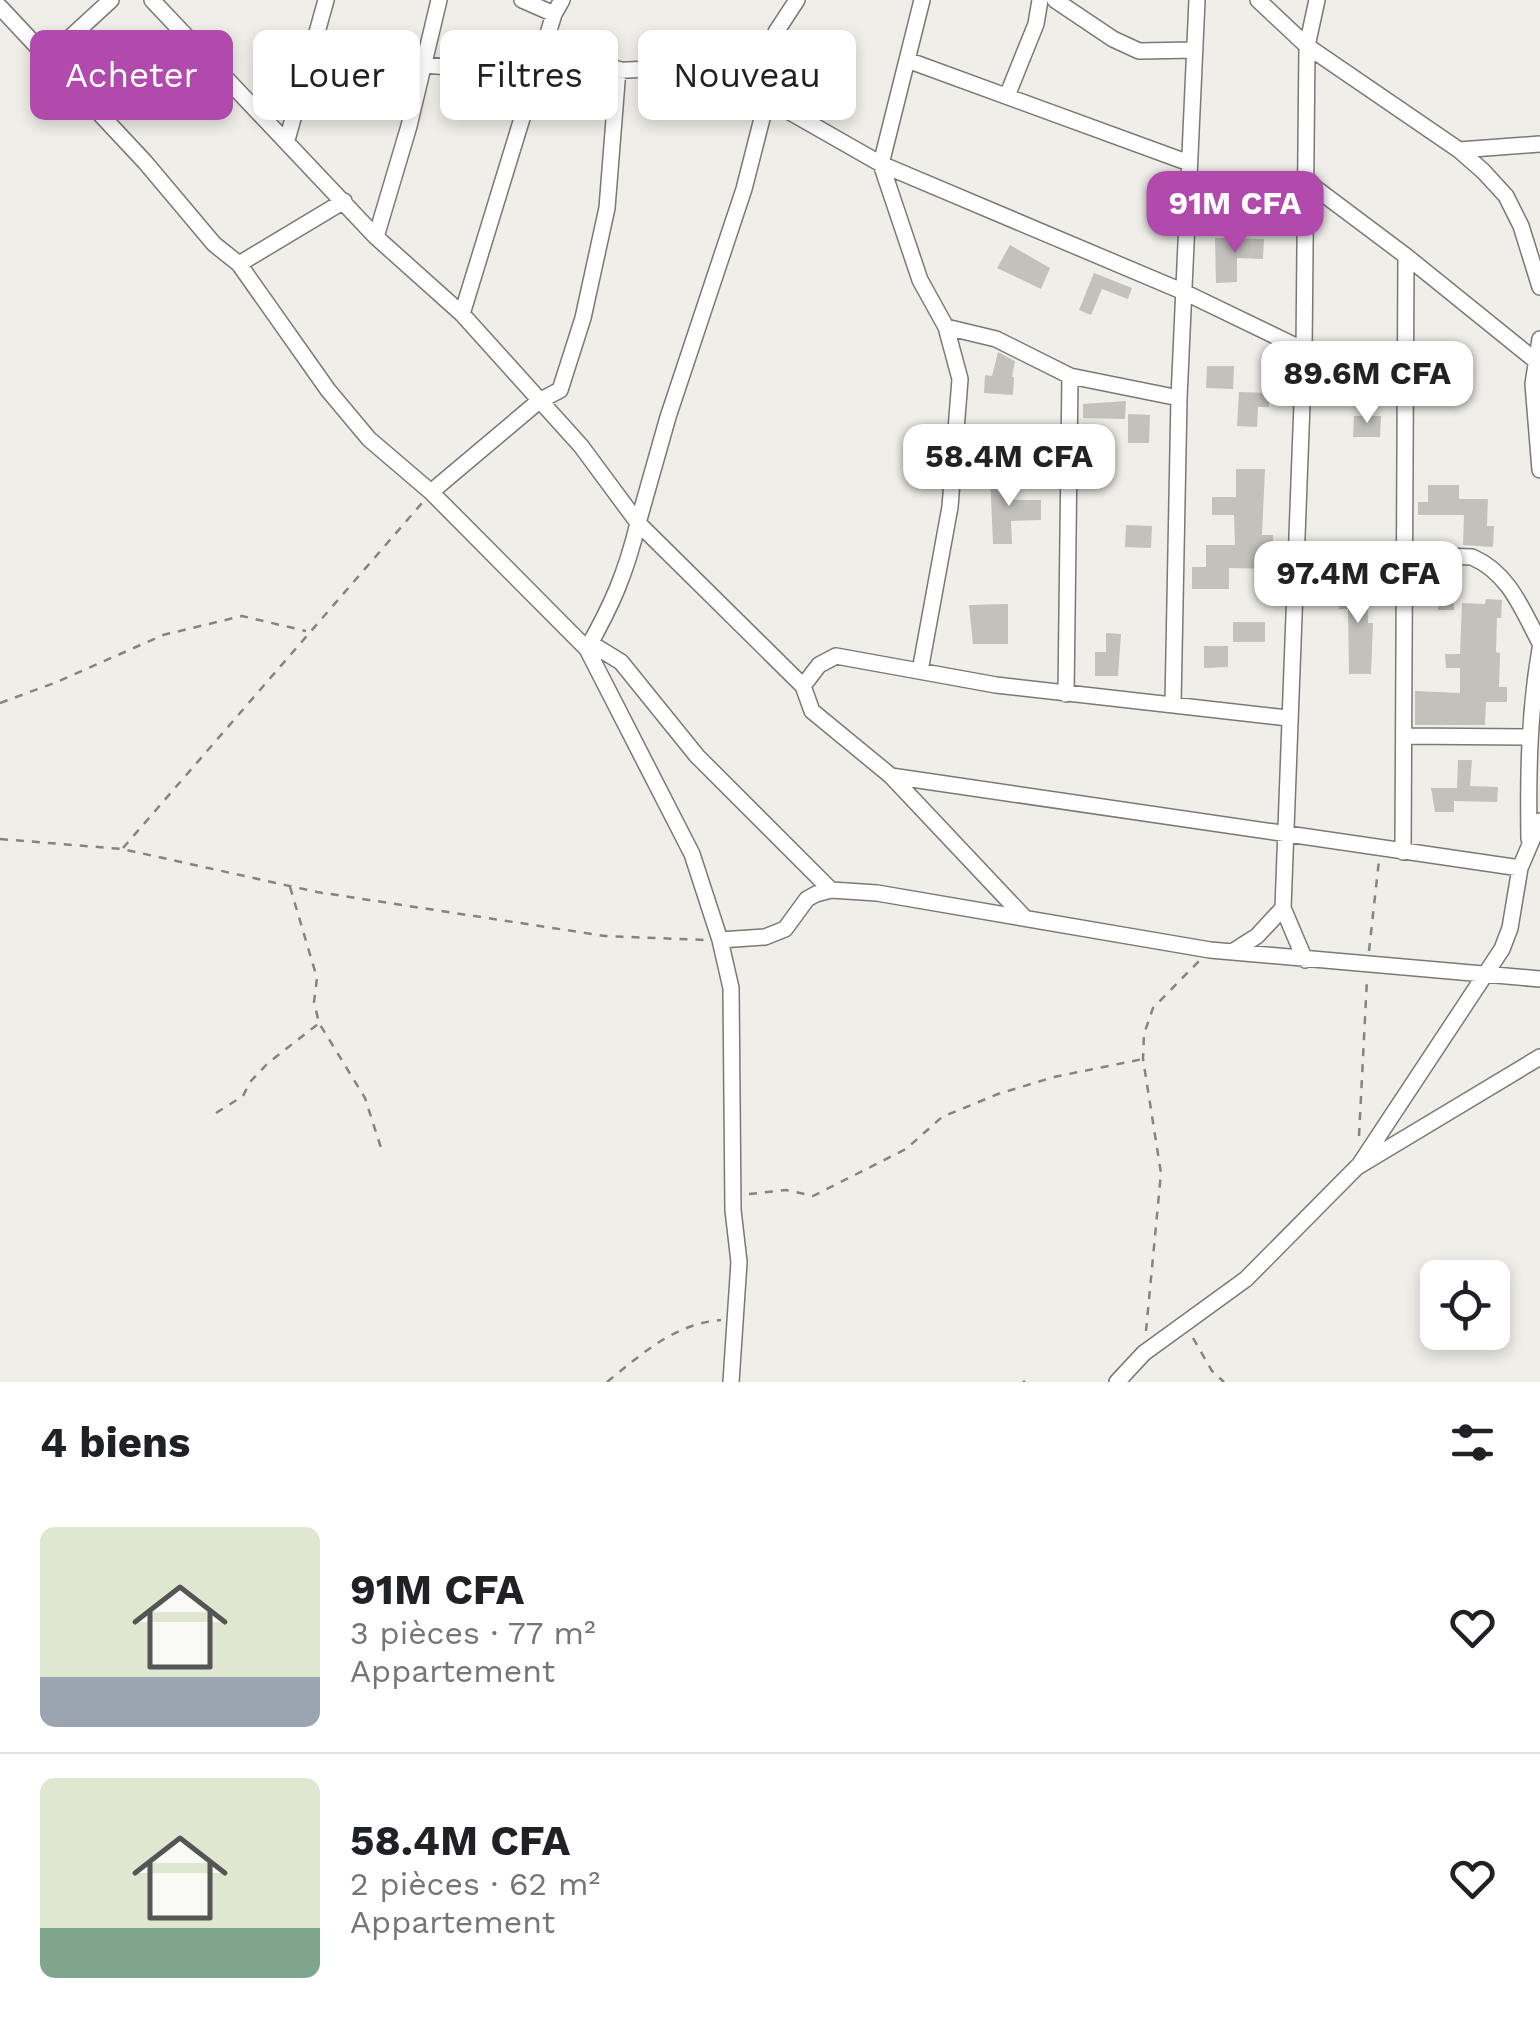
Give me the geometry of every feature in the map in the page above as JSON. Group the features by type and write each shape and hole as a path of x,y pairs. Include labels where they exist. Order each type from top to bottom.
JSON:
{"street":[{"path":"78,30 111,0"},
{"path":"152,0 376,237 462,314 581,446 638,524 803,686 812,711 891,776 1024,918"},
{"path":"287,140 326,0"},
{"path":"376,237 438,0"},
{"path":"522,0 558,7"},
{"path":"777,30 798,0"},
{"path":"920,671 950,507 960,379 946,328 920,280 882,164 922,0"},
{"path":"1006,96 1036,24 1040,0"},
{"path":"1055,0 1113,39 1139,51 1195,50"},
{"path":"1173,704 1179,398 1197,0"},
{"path":"1258,0 1307,46 1459,150 1506,196 1534,260 1540,287"},
{"path":"1306,960 1283,908 1304,350 1307,46 1318,0"},
{"path":"0,7 30,38"},
{"path":"910,61 1189,162"},
{"path":"424,65 440,66"},
{"path":"618,69 638,70"},
{"path":"107,120 196,224 240,264 328,390 359,427 588,646 621,662 697,756 831,890"},
{"path":"462,314 522,120"},
{"path":"431,492 539,402 560,390 583,318 607,208 614,120"},
{"path":"588,646 626,574 668,417 744,190 762,120"},
{"path":"804,120 882,164 1184,292 1304,350"},
{"path":"1459,150 1540,144"},
{"path":"1306,181 1536,361"},
{"path":"240,264 344,201"},
{"path":"1403,852 1406,256"},
{"path":"946,328 996,339 1070,376 1179,398"},
{"path":"1540,339 1533,384 1540,470"},
{"path":"1066,694 1070,376"},
{"path":"1295,550 1472,557 1487,563 1503,578 1540,646 1528,737 1529,847"},
{"path":"588,646 692,854 731,988 733,1196 739,1262 732,1382"},
{"path":"803,686 819,665 836,656 1066,694 1288,718"},
{"path":"1404,736 1528,737"},
{"path":"891,776 1520,868"},
{"path":"1118,1382 1144,1353 1246,1278 1357,1167 1486,976 1510,928 1520,868 1540,821"},
{"path":"720,940 765,937 784,929 807,899 831,890 876,894 1210,950 1540,979"},
{"path":"1232,952 1258,936 1283,908"},
{"path":"1357,1167 1540,1058"}],"path":[{"path":"122,850 431,492"},
{"path":"0,703 163,635 242,616 309,631"},
{"path":"0,839 122,850 290,886 605,936 720,940"},
{"path":"1357,1167 1368,966 1380,848"},
{"path":"290,886 317,978 314,1002 319,1023 365,1098 382,1154"},
{"path":"1144,1353 1162,1173 1143,1058 1144,1034 1153,1008 1210,950"},
{"path":"216,1113 243,1096 268,1063 319,1023"},
{"path":"733,1196 786,1190 813,1196 906,1149 942,1117 1054,1077 1143,1058"},
{"path":"607,1382 692,1322 735,1318"},
{"path":"1184,1323 1212,1371 1224,1382"}],"building":[{"path":"1215,238 1264,239 1263,259 1237,258 1237,282 1216,283"},
{"path":"1010,245 1050,268 1041,289 997,268"},
{"path":"1094,273 1132,288 1128,299 1102,289 1091,315 1079,310"},
{"path":"998,352 1015,361 1013,395 984,393 985,375 992,376"},
{"path":"1207,366 1234,366 1233,389 1206,388"},
{"path":"1239,392 1269,393 1269,407 1258,407 1257,427 1237,426"},
{"path":"1126,401 1125,419 1083,418 1083,404"},
{"path":"1128,414 1150,415 1149,443 1128,443"},
{"path":"1354,416 1381,416 1380,437 1353,437"},
{"path":"1236,469 1265,469 1262,535 1273,535 1273,552 1281,552 1281,565 1273,565 1273,569 1229,568 1229,589 1192,589 1192,567 1206,567 1206,545 1235,545 1234,515 1212,515 1212,497 1236,497"},
{"path":"990,475 1011,475 1012,500 1041,500 1041,520 1011,521 1012,544 993,544"},
{"path":"1428,485 1459,485 1459,499 1488,499 1487,526 1494,526 1493,547 1463,545 1464,515 1418,515 1418,502 1428,502"},
{"path":"1126,525 1152,526 1151,548 1125,547"},
{"path":"1453,575 1454,610 1438,610 1438,591 1419,592 1419,576"},
{"path":"1367,581 1368,623 1373,623 1371,674 1349,674 1348,609 1339,609 1338,583"},
{"path":"1486,599 1502,600 1496,652 1500,653 1499,687 1507,687 1507,702 1486,702 1485,725 1415,725 1415,691 1460,693 1460,668 1446,668 1445,654 1460,654 1462,603 1485,604"},
{"path":"1008,604 1008,644 973,644 969,605"},
{"path":"1233,622 1265,622 1265,642 1233,642"},
{"path":"1106,633 1121,634 1118,676 1095,676 1095,652 1106,652"},
{"path":"1204,646 1228,646 1228,667 1204,668"},
{"path":"1458,760 1472,760 1470,786 1498,787 1497,802 1454,801 1454,812 1435,812 1431,788 1457,788"}]}
